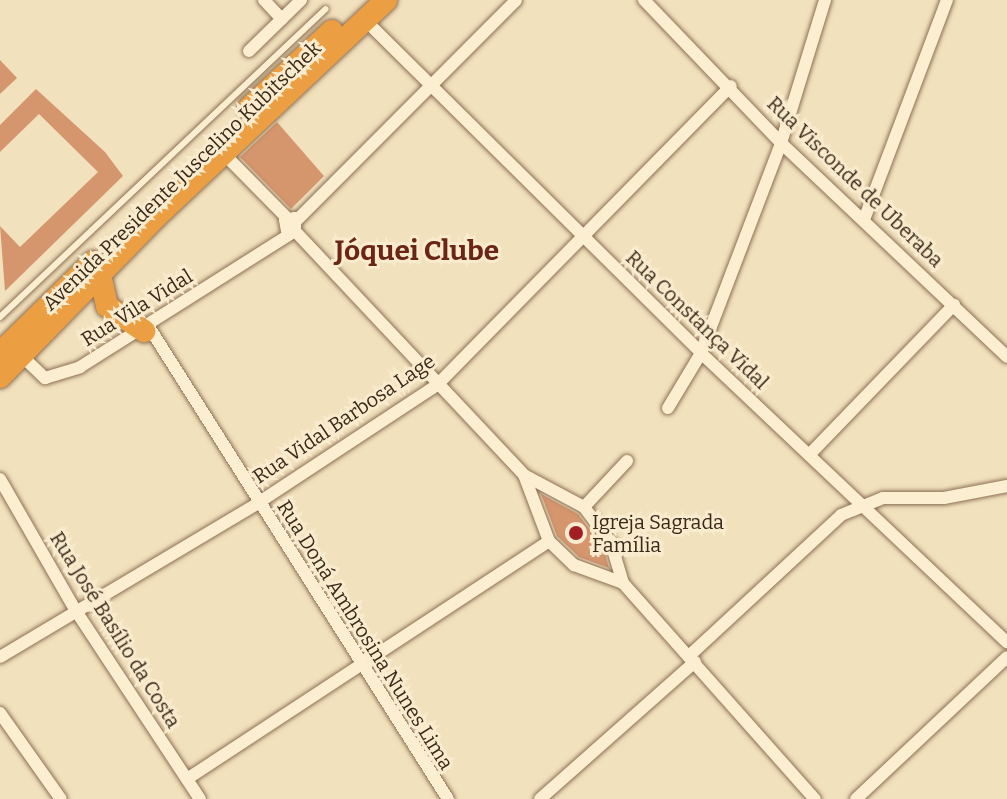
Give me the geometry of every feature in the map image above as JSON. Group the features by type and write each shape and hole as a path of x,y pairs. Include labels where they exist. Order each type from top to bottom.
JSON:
{"highway":[{"name":"Avenida Presidente Juscelino Kubitschek","path":"0,377 10,351 288,68 366,10 386,0"},
{"name":"Avenida Presidente Juscelino Kubitschek","path":"10,351 100,275 366,10"},
{"path":"100,275 107,306 147,329"}],"street":[{"path":"264,0 282,19"},
{"path":"249,51 301,0"},
{"name":"Rua Vila Vidal","path":"10,351 51,379 147,329 292,225 516,0"},
{"name":"Rua Visconde de Uberaba","path":"644,0 731,86 781,143 865,217 1007,357"},
{"path":"668,408 701,353 781,143 825,0"},
{"path":"865,217 947,0"},
{"name":"Rua Constança Vidal","path":"366,10 430,88 701,353 1007,642"},
{"name":"Rua Vidal Barbosa Lage","path":"0,657 258,503 437,385 731,86"},
{"path":"222,152 524,475 584,507 611,543 623,583 815,799"},
{"path":"809,455 954,305"},
{"name":"Rua Doná Ambrosina Nunes Lima","path":"147,329 448,799"},
{"path":"584,507 627,461"},
{"path":"524,475 549,541 574,565 623,583"},
{"name":"Rua José Basílio da Costa","path":"0,479 76,611 200,799"},
{"path":"540,799 692,659 827,527 861,505 1007,486"},
{"path":"187,779 362,667 549,541"},
{"path":"856,799 1007,657"},
{"path":"0,713 61,799"}],"lane":[{"path":"0,317 326,9"}],"building":[{"path":"0,60 17,78 0,94"},
{"path":"36,89 105,152 123,176 5,291 0,226 20,247 98,172 39,114 0,152 0,125"},
{"path":"277,122 324,176 291,209 240,157"},
{"name":"Igreja Sagrada Família","path":"541,494 578,514 603,547 609,568 579,557 557,536"}],"place":[{"name":"Igreja Sagrada Família","path":"576,533"}],"district":[{"name":"Jóquei Clube","path":"417,251"}]}
